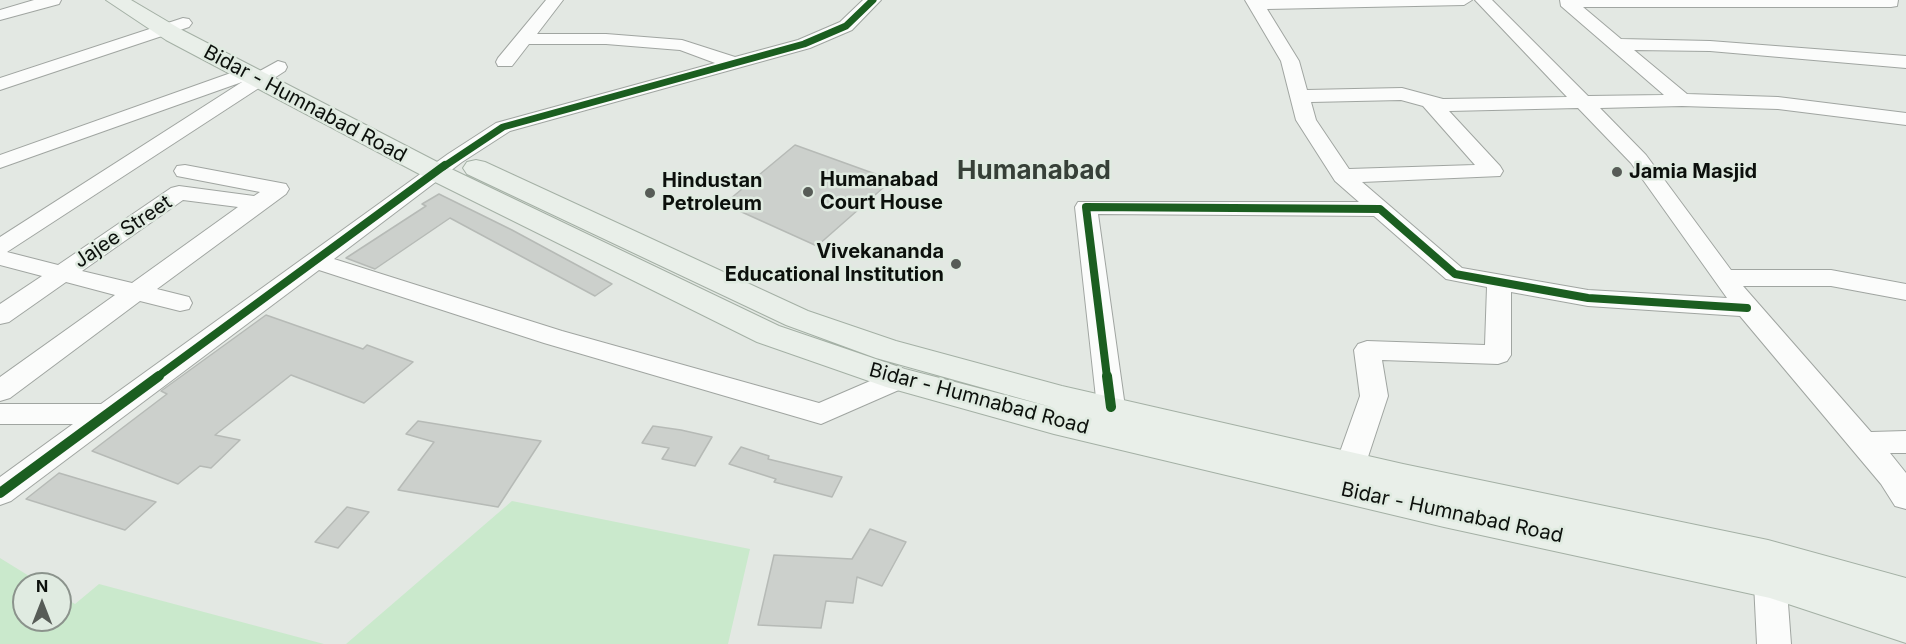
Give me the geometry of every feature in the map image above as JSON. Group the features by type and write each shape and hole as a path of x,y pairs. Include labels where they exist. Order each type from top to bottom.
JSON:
{"main road":[{"name":"Bidar - Humnabad Road","path":"116,0 264,71 768,334 898,379 1054,421 1375,496 1906,596"},
{"name":"Bidar - Humnabad Road","path":"147,0 174,26"},
{"name":"Bidar - Humnabad Road","path":"445,165 797,318 886,350 1062,398 1111,407 1769,569 1906,625"}],"street":[{"path":"0,15 53,0"},
{"path":"505,62 555,0"},
{"path":"0,493 445,165 503,128 804,44 846,26 873,0"},
{"path":"1254,2 1464,0"},
{"path":"1483,0 1639,159 1747,308 1861,443 1893,476 1906,497"},
{"path":"1682,100 1567,2 1889,1 1906,13"},
{"path":"1254,2 1290,61 1306,120 1343,176 1455,274 1588,298 1747,308"},
{"path":"0,84 174,26"},
{"path":"524,39 606,39 682,45 734,63"},
{"path":"1614,44 1710,46 1906,62"},
{"path":"0,162 264,71"},
{"path":"0,248 264,71"},
{"path":"1300,96 1402,94 1443,105 1580,100 1778,103 1906,119"},
{"path":"1343,176 1492,171 1429,101"},
{"path":"0,391 278,189 185,171"},
{"name":"Jajee Street","path":"0,316 179,193 258,203"},
{"path":"1111,407 1086,207 1380,209"},
{"path":"0,258 180,303"},
{"path":"314,261 553,337 821,414 898,379"},
{"path":"1724,278 1831,278 1906,292"},
{"path":"1350,466 1374,396 1367,350 1498,355 1499,282"},
{"path":"0,414 107,414"},
{"path":"1861,443 1906,442"},
{"path":"1769,569 1774,644"}],"green space":[{"path":"512,501 750,549 728,644 346,644"},
{"path":"0,558 23,572 12,572 12,632 72,632 72,602 75,604 99,584 324,644 0,644"}],"building":[{"name":"Humanabad Court House","path":"795,145 892,180 817,246 724,204"},
{"path":"439,194 612,284 595,296 450,218 375,269 346,258 426,206 422,204"},
{"path":"266,315 363,349 367,345 413,362 364,403 291,375 215,435 240,440 211,468 200,466 178,484 92,451 167,394 161,391"},
{"path":"418,421 541,441 498,507 398,490 434,442 406,434"},
{"path":"653,426 712,437 695,466 662,459 669,448 642,443"},
{"path":"741,447 769,456 768,459 842,477 832,497 774,482 776,479 729,464"},
{"path":"59,473 156,502 125,530 26,499"},
{"path":"347,507 369,512 338,548 315,542"},
{"path":"870,529 906,542 882,586 857,577 853,603 826,601 821,628 758,625 774,555 852,559"}],"cycle path":[{"path":"0,493 455,158 503,127 804,44 846,26 873,0"},
{"path":"1111,407 1086,207 1380,209 1455,274 1588,298 1747,308"}],"place":[{"name":"Jamia Masjid","path":"1617,172"},
{"name":"Humanabad Court House","path":"808,192"},
{"name":"Hindustan Petroleum","path":"650,193"},
{"name":"Vivekananda Educational Institution","path":"956,264"}],"district":[{"name":"Humanabad","path":"1034,171"}]}
